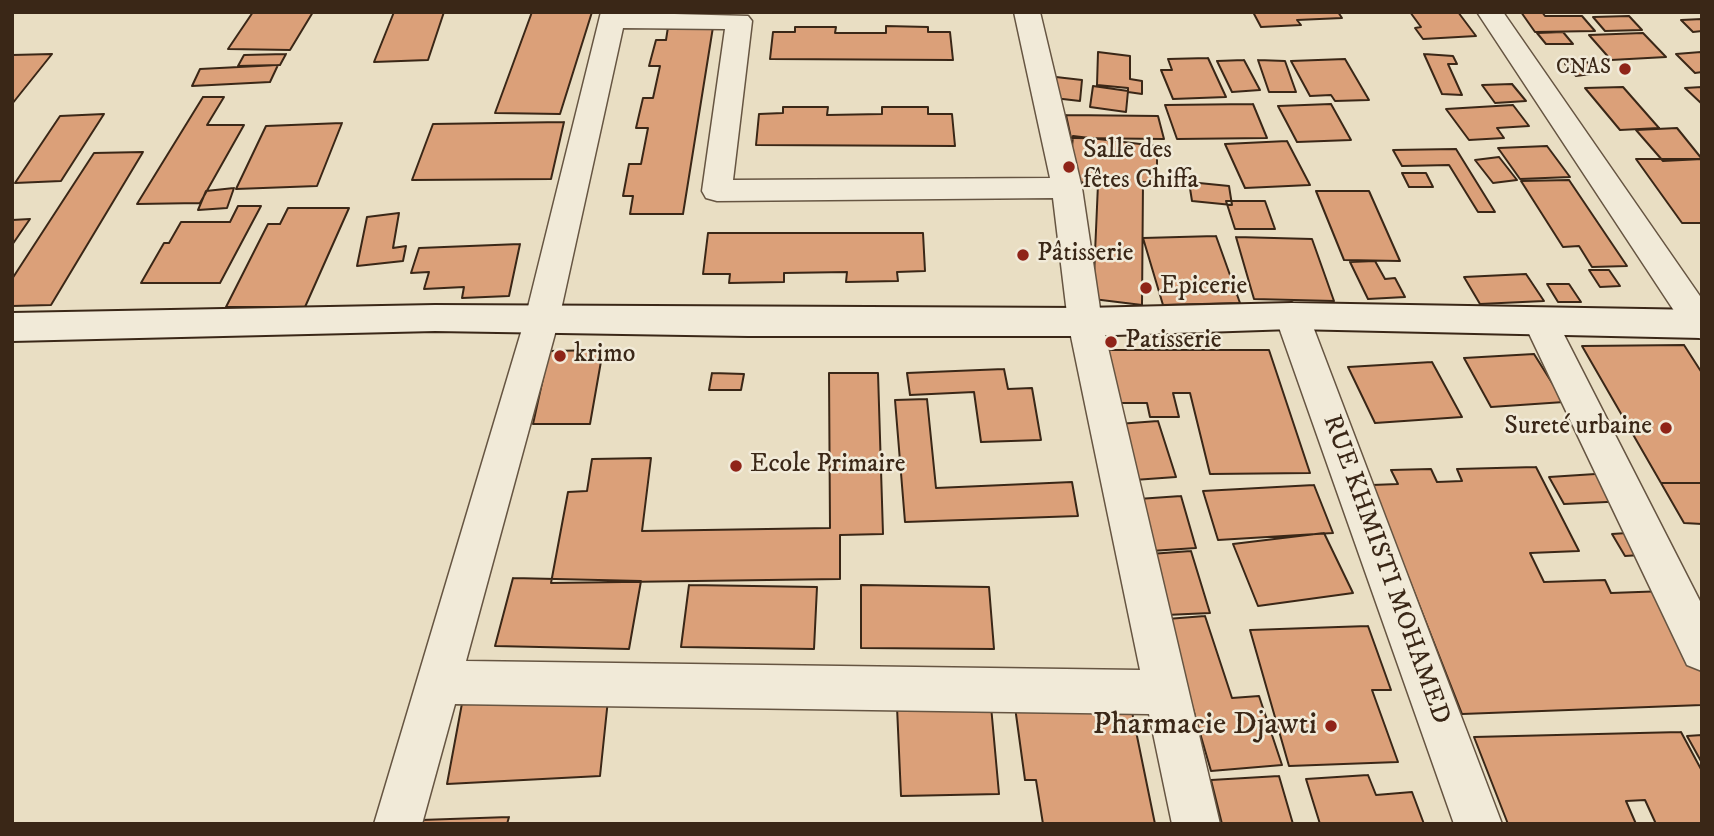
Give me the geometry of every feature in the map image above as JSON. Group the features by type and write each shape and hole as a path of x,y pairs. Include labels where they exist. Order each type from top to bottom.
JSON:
{"main road":[{"path":"12,327 421,318 1086,322 1292,316 1701,325"}],"street":[{"path":"1027,12 1067,188 1086,322 1196,824"},
{"path":"1490,12 1701,325"},
{"path":"398,824 542,319 613,16 739,21 717,191 1067,188"},
{"name":"RUE KHMISTI MOHAMED","path":"1292,316 1478,824"},
{"path":"1540,321 1702,650"},
{"path":"437,682 1165,692"}],"building":[{"path":"253,12 313,12 290,50 228,49"},
{"path":"394,12 444,12 428,60 374,62"},
{"path":"532,12 592,12 560,114 495,113"},
{"path":"1253,12 1338,12 1342,18 1297,20 1301,25 1261,27"},
{"path":"1410,12 1458,12 1476,36 1423,39 1415,28 1421,27"},
{"path":"1521,12 1542,12 1545,16 1582,16 1595,31 1535,32"},
{"path":"1629,16 1642,30 1605,31 1593,17"},
{"path":"1702,19 1702,31 1693,32 1681,20"},
{"path":"886,26 928,27 928,32 950,32 953,60 770,59 773,32 795,32 795,27 836,27 835,33 886,33"},
{"path":"668,27 713,27 683,214 630,214 633,196 623,196 629,164 641,164 648,128 636,128 643,98 653,98 660,66 649,66 656,40 666,40"},
{"path":"1563,32 1573,44 1546,44 1537,33"},
{"path":"1643,33 1666,57 1611,60 1589,35"},
{"path":"1098,52 1130,56 1130,79 1142,81 1142,94 1128,92 1128,88 1097,85"},
{"path":"1701,52 1702,72 1695,73 1676,54"},
{"path":"52,54 12,104 12,55"},
{"path":"286,54 280,65 238,66 244,55"},
{"path":"1424,54 1453,56 1457,64 1448,64 1462,95 1442,94"},
{"path":"1208,58 1226,97 1173,99 1161,70 1172,70 1168,59"},
{"path":"1345,59 1369,100 1335,101 1331,95 1310,96 1291,61"},
{"path":"1244,60 1260,90 1232,92 1217,61"},
{"path":"1258,60 1285,61 1296,92 1269,92"},
{"path":"1587,62 1598,73 1576,76 1565,64"},
{"path":"278,65 270,82 192,86 200,69"},
{"path":"1056,77 1082,80 1080,101 1054,98"},
{"path":"1512,84 1526,101 1495,103 1482,85"},
{"path":"1093,86 1128,91 1126,112 1090,107"},
{"path":"1623,87 1659,128 1620,130 1585,88"},
{"path":"1702,87 1702,104 1685,88"},
{"path":"203,97 224,97 207,125 244,125 200,203 137,204"},
{"path":"1253,104 1267,138 1177,139 1165,105"},
{"path":"1331,104 1351,140 1297,142 1278,106"},
{"path":"1513,105 1529,126 1497,128 1504,138 1469,140 1446,109"},
{"path":"783,107 828,107 827,115 882,114 882,107 928,107 928,114 952,114 955,146 756,145 759,114 783,113"},
{"path":"104,114 61,181 15,183 60,116"},
{"path":"1066,115 1158,116 1164,139 1071,138"},
{"path":"564,122 551,179 412,180 433,124"},
{"path":"342,123 317,186 236,189 266,126"},
{"path":"1677,128 1702,159 1663,161 1636,130"},
{"path":"1073,136 1157,146 1157,183 1143,182 1142,305 1093,299 1098,184 1069,181"},
{"path":"1287,141 1310,185 1245,188 1225,144"},
{"path":"1547,146 1570,177 1520,179 1498,148"},
{"path":"1456,149 1495,212 1478,212 1449,165 1402,166 1393,150"},
{"path":"143,152 51,305 12,306 12,279 94,153"},
{"path":"1499,157 1517,180 1493,183 1475,160"},
{"path":"1636,159 1702,159 1702,223 1682,223"},
{"path":"1402,173 1426,173 1433,187 1409,187"},
{"path":"1569,180 1627,266 1592,267 1579,246 1563,247 1521,181"},
{"path":"1189,182 1229,186 1232,205 1192,201"},
{"path":"234,188 227,208 198,210 206,191"},
{"path":"1316,191 1369,191 1400,261 1344,260"},
{"path":"1226,201 1265,201 1275,229 1235,229"},
{"path":"238,206 261,206 220,283 141,283 164,243 169,243 181,222 230,222"},
{"path":"288,208 349,208 305,307 226,307 268,224 280,224"},
{"path":"399,213 393,248 406,246 403,261 357,266 367,217"},
{"path":"30,219 12,245 12,220"},
{"path":"708,233 923,233 925,271 897,272 898,281 846,282 847,272 784,273 784,282 729,283 730,274 703,274"},
{"path":"1216,236 1240,303 1163,305 1143,238"},
{"path":"1236,237 1312,239 1334,301 1254,299"},
{"path":"520,244 509,296 462,298 464,287 424,289 429,272 411,273 419,248"},
{"path":"1375,261 1385,279 1395,278 1405,297 1368,299 1350,262"},
{"path":"1589,270 1609,270 1620,286 1600,287"},
{"path":"1526,274 1544,301 1480,304 1464,277"},
{"path":"1547,284 1569,284 1581,302 1558,302"},
{"name":"Sureté urbaine","path":"1684,345 1702,373 1702,483 1661,483 1582,346"},
{"path":"603,350 590,424 533,424 549,351"},
{"path":"1100,350 1269,350 1310,473 1210,474 1190,393 1173,393 1179,417 1150,417 1147,403 1111,403"},
{"path":"1534,354 1564,402 1491,407 1464,358"},
{"path":"1432,362 1462,417 1375,423 1348,367"},
{"path":"1004,369 1008,389 1032,388 1041,440 981,442 974,392 910,395 907,373"},
{"path":"712,373 744,374 741,390 709,390"},
{"path":"829,373 878,373 883,534 840,535 840,579 551,583 568,492 587,491 592,459 651,458 642,531 830,528"},
{"path":"927,399 936,488 1072,482 1078,516 905,522 895,400"},
{"path":"1158,421 1176,477 1134,480 1118,424"},
{"path":"1536,467 1579,551 1530,553 1544,582 1605,580 1611,593 1666,591 1702,656 1702,705 1462,714 1372,485 1398,484 1391,470 1431,469 1437,482 1462,481 1457,469"},
{"path":"1611,473 1628,501 1564,504 1549,477"},
{"path":"1661,483 1702,483 1702,524 1684,523"},
{"path":"1314,485 1333,533 1218,540 1203,491"},
{"path":"1181,496 1196,548 1151,551 1138,499"},
{"path":"1642,532 1656,554 1625,556 1612,534"},
{"path":"1324,533 1353,593 1258,606 1233,544"},
{"path":"1191,551 1210,613 1166,615 1150,554"},
{"path":"513,578 641,581 629,649 495,646"},
{"path":"689,585 817,587 814,649 681,647"},
{"path":"861,585 989,587 994,649 861,648"},
{"path":"1205,616 1232,698 1259,696 1282,765 1211,771 1167,619"},
{"name":"Pharmacie Djawti","path":"1368,626 1391,690 1372,690 1398,762 1289,766 1250,630"},
{"path":"609,690 600,776 447,784 463,698"},
{"path":"1130,702 1155,824 1043,824 1036,780 1025,780 1015,707"},
{"path":"991,706 999,794 901,796 897,707"},
{"path":"1681,732 1702,771 1702,824 1656,824 1645,800 1626,801 1636,824 1508,824 1474,737"},
{"path":"1702,735 1702,763 1687,736"},
{"path":"1368,775 1376,795 1412,792 1424,824 1320,824 1306,779"},
{"path":"1279,776 1293,824 1222,824 1211,780"},
{"path":"509,817 507,824 421,824 421,820"}],"place":[{"name":"CNAS","path":"1625,69"},
{"name":"Salle des fêtes Chiffa","path":"1069,167"},
{"name":"Pâtisserie","path":"1023,255"},
{"name":"Epicerie","path":"1146,288"},
{"name":"Patisserie","path":"1111,342"},
{"name":"krimo","path":"560,356"},
{"name":"Sureté urbaine","path":"1666,428"},
{"name":"Ecole Primaire","path":"736,466"},
{"name":"Pharmacie Djawti","path":"1331,726"}]}
